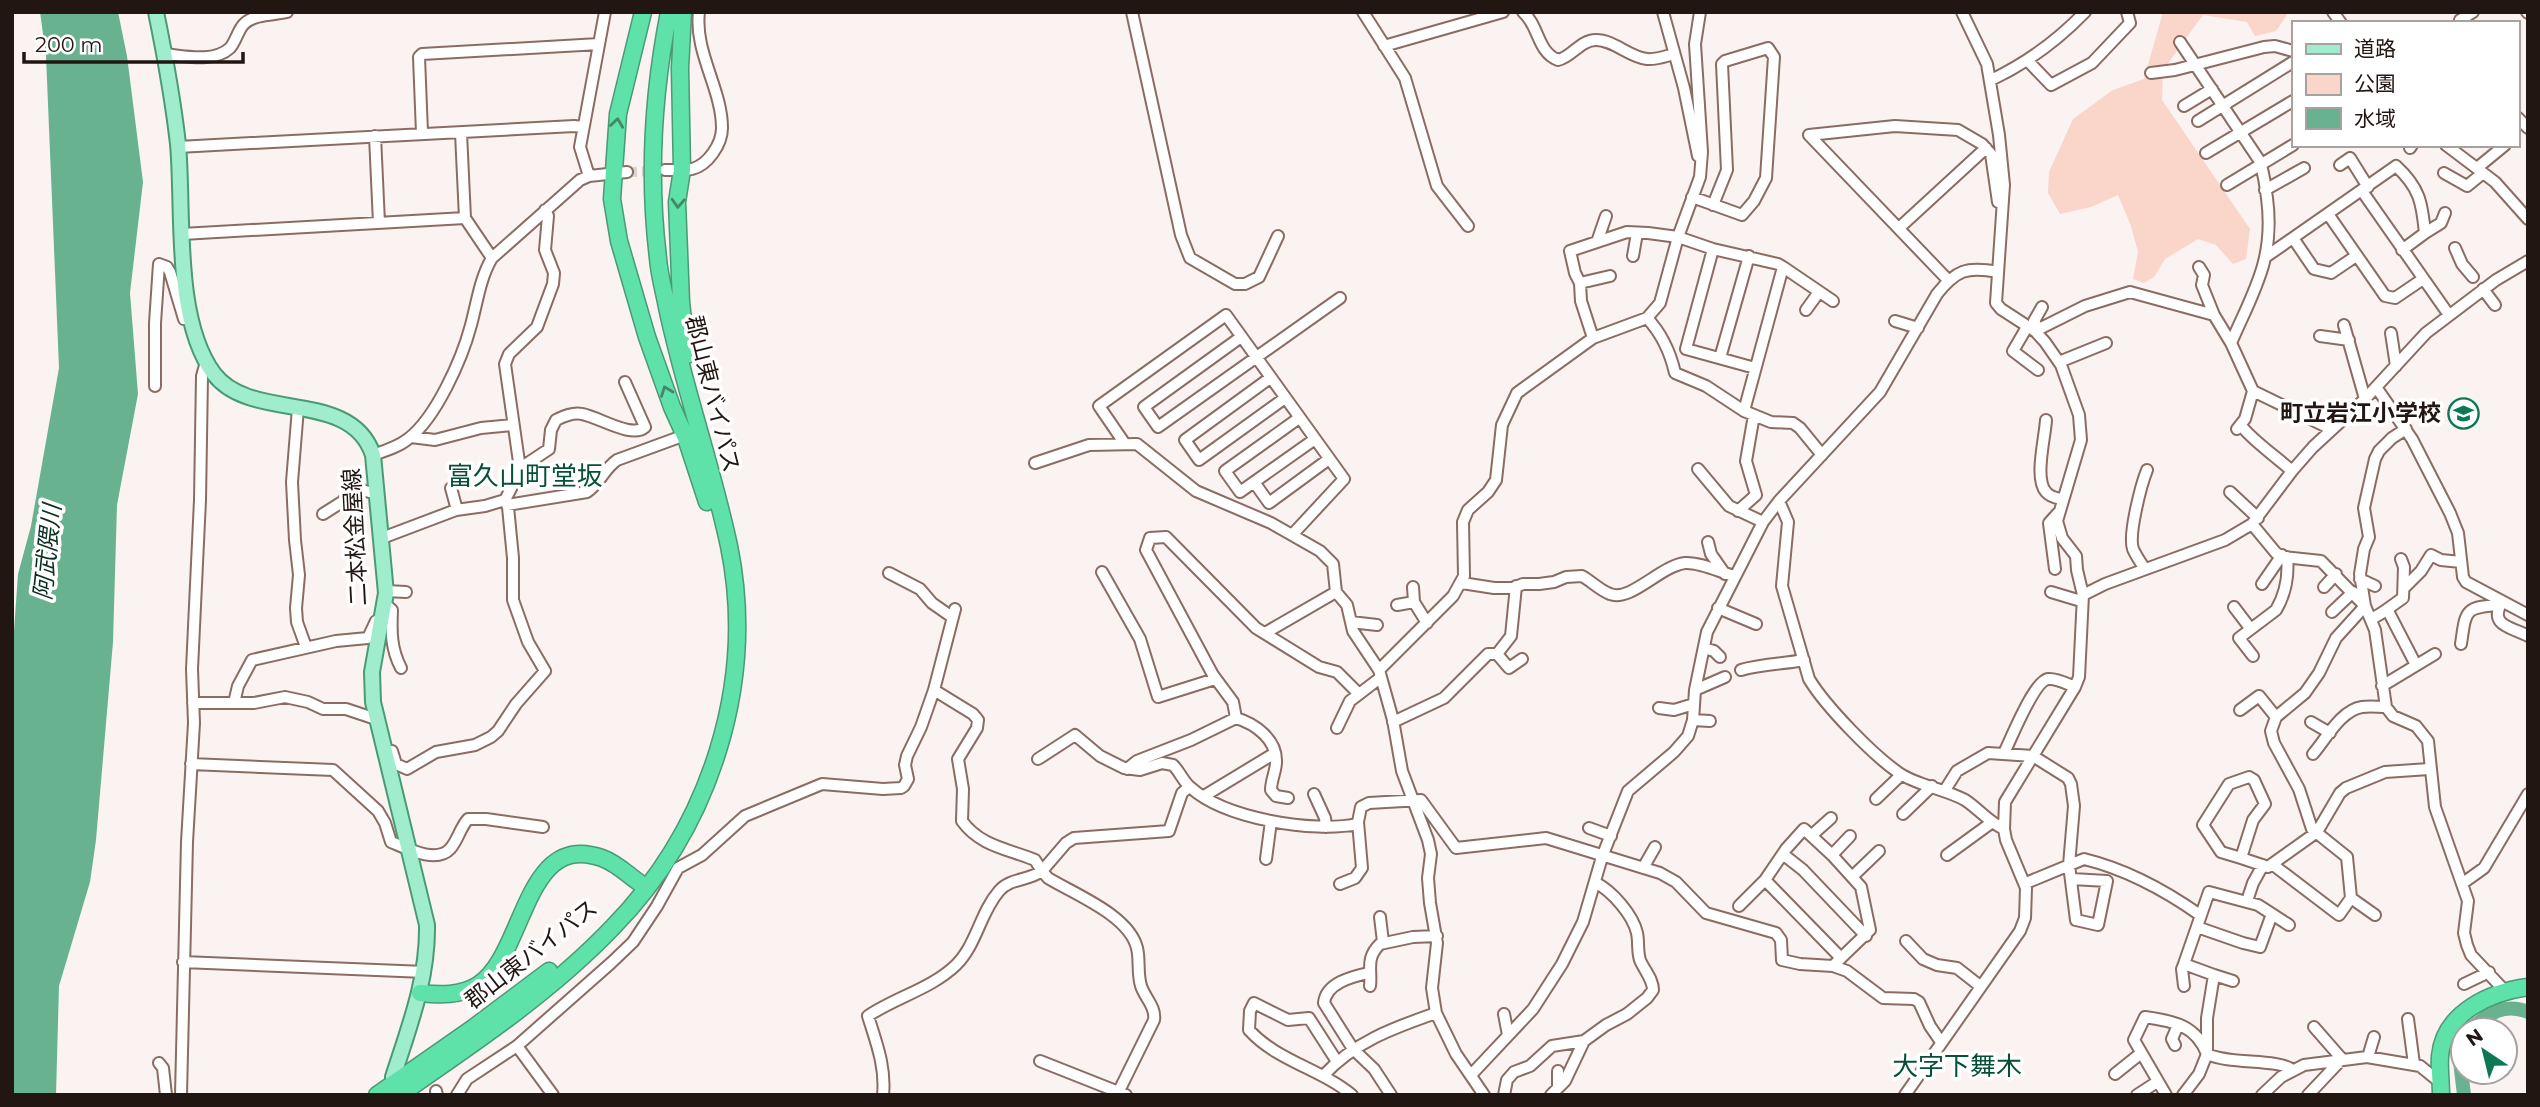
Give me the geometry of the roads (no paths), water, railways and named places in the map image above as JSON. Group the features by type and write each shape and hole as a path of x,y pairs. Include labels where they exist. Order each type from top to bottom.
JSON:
{"highway":[{"path":"643,12 621,94 620,172 612,199 619,241 647,337 732,569"},
{"name":"郡山東バイパス","path":"399,1095 562,974 613,928 683,834 696,811 725,726 734,677 737,615 732,569 676,350 658,260 653,177 654,130 657,87 669,12"},
{"path":"683,12 679,110 682,170 677,202 685,346 694,391 723,499 728,545"},
{"path":"420,993 452,994 477,986 487,979 503,957 535,884 547,869 561,860 576,856 599,857 614,863 645,886"},
{"name":"郡山東バイパス","path":"377,1095 565,959 614,920 645,886"},
{"path":"2441,1089 2442,1047 2454,1025 2478,1002 2504,990 2528,987"}],"main road":[{"name":"二本松金屋線","path":"156,12 165,54 178,147 186,283 191,318 206,362 219,380 235,391 348,422 364,437 373,455 382,538 384,603 372,672 373,702 426,925 425,972 393,1077"}],"street":[{"path":"165,54 201,57 220,53 231,47 244,24 254,18 287,12"},
{"path":"589,176 580,147 605,12"},
{"path":"665,170 691,169 705,162 716,147 722,130 699,35 699,12"},
{"path":"1132,12 1181,235 1190,258 1228,281 1245,284 1259,277 1278,236"},
{"path":"1363,12 1405,78 1437,186 1468,226"},
{"path":"1384,46 1503,12"},
{"path":"1523,12 1530,19 1546,54 1558,60 1593,40 1604,40 1632,55 1646,59 1674,54"},
{"path":"1663,12 1702,166"},
{"path":"1337,728 1350,701 1379,674 1453,596 1462,583 1465,565 1463,522 1468,510 1488,492 1496,480 1502,425 1512,401 1522,387 1593,338 1647,318 1660,303 1678,237 1702,166 1695,44 1700,12"},
{"path":"1911,1093 1941,1042 2020,931 2025,918 2026,883 2004,829 2006,802 2075,687 2081,664 2082,598 2076,556 2060,534 2057,521 2079,446 2081,428 2059,362 2033,329 1996,303 2004,186 2000,135 1987,64 1962,12"},
{"path":"1991,80 2028,61 2067,31 2085,12"},
{"path":"2028,61 2051,85 2092,63 2130,23 2127,12"},
{"path":"2460,20 2473,12"},
{"path":"2180,42 2261,165 2269,224 2267,256 2254,296 2231,344"},
{"path":"422,133 418,71 419,57 422,54 599,44"},
{"path":"2151,73 2196,65 2264,47 2275,46 2292,51"},
{"path":"1692,197 1713,205 1742,215 1754,201 1766,178 1774,57 1768,48 1721,64 1727,170 1713,205"},
{"path":"2197,121 2292,63"},
{"path":"2184,106 2212,89"},
{"path":"2206,153 2292,102"},
{"path":"1948,280 1809,135 1895,126 1958,130 1991,154 1998,202 2003,211"},
{"path":"178,147 583,127"},
{"path":"461,133 464,218 492,258"},
{"path":"374,136 379,223"},
{"path":"2227,185 2292,146"},
{"path":"2449,147 2510,197 2528,219"},
{"path":"2444,173 2468,186 2503,147"},
{"path":"1899,228 1986,148"},
{"path":"2340,165 2350,158 2365,189 2402,250 2449,315"},
{"path":"2267,256 2396,166 2417,191 2421,200 2425,233"},
{"path":"2265,190 2304,168"},
{"path":"373,455 411,438 437,402 467,338 484,271 492,258 572,186 589,176 620,172"},
{"path":"522,467 513,425 506,359 534,332 553,284 554,273 545,243 548,216 545,210"},
{"path":"2402,250 2441,223 2445,213"},
{"path":"2328,214 2385,296 2395,298 2423,279"},
{"path":"1597,242 1606,216"},
{"path":"182,234 464,218"},
{"path":"1593,338 1570,251 1627,232 1678,237 1783,267 1833,301"},
{"path":"1633,256 1637,233"},
{"path":"2292,239 2314,269 2330,273 2356,256"},
{"path":"2455,248 2462,264 2473,277"},
{"path":"1713,249 1686,349 1755,368"},
{"path":"1720,358 1749,256"},
{"path":"2082,598 2091,589 2225,540 2255,521 2292,471 2331,429 2365,399 2426,333 2481,291 2528,261"},
{"path":"155,386 159,264 167,267 170,272 184,319 191,318"},
{"path":"2475,265 2472,283 2495,305"},
{"path":"1738,512 1756,495 1746,461 1749,413 1755,368 1783,267"},
{"path":"2199,267 2204,275 2202,285 2214,315 2253,391 2331,429"},
{"path":"1471,1075 1533,1009 1566,956 1583,922 1602,857 1628,791 1683,744 1688,736 1707,632 1719,607 1729,575 1763,522 1779,501 1880,393 1937,294 1948,280 1970,269 1998,272"},
{"path":"1580,283 1610,276"},
{"path":"1806,310 1819,292"},
{"path":"2038,370 2013,351 2033,329 2085,306 2130,292 2214,315"},
{"path":"1241,337 1143,407 1158,427 1340,298"},
{"path":"2033,329 2042,307"},
{"path":"1125,444 1099,406 1226,316 1344,479 1292,535"},
{"path":"1647,318 1660,331 1675,373 1706,386 1749,413 1771,422 1793,423 1822,455"},
{"path":"1895,321 1918,328"},
{"path":"2344,325 2365,399"},
{"path":"2391,333 2396,366"},
{"path":"2320,336 2349,340"},
{"path":"2059,362 2106,343"},
{"path":"181,1095 192,669 200,500 202,376 206,362"},
{"path":"451,376 466,375"},
{"path":"1270,378 1185,440 1199,460 1285,398"},
{"path":"193,703 254,703 285,697 308,702 323,709 345,709 378,724 388,736 398,766 407,769 436,752 475,745 491,737 545,671 528,642 513,600 513,558 506,502 522,467 549,449 552,424 556,420 572,413 583,414 634,432 645,427 625,382"},
{"path":"2376,387 2406,429 2431,474 2458,533 2466,582 2501,604 2528,615"},
{"path":"2253,391 2239,428 2256,438 2292,471"},
{"path":"298,408 292,473 299,575 296,608 306,647"},
{"path":"1299,418 1225,471 1240,492 1315,439"},
{"path":"2046,420 2041,457 2042,485 2049,495 2062,499"},
{"path":"411,438 435,440 481,428 513,425"},
{"path":"2406,429 2384,445 2375,459 2364,508 2369,537 2361,560 2360,579 2365,606 2375,630 2386,707 2393,716 2411,722 2425,735 2429,746 2429,769 2438,817 2468,901 2464,933 2467,945 2471,955 2504,990"},
{"path":"382,538 457,510 587,492 617,460 677,438"},
{"path":"1035,463 1090,445 1142,446 1161,465 1196,491 1252,514 1292,535 1327,556 1333,564 1336,592 1347,605 1353,631 1379,674 1393,722 1402,771 1428,840 1430,903 1437,936 1432,988 1436,1013 1447,1039 1484,1095"},
{"path":"1254,482 1269,503 1329,459"},
{"path":"1698,470 1729,506 1763,522"},
{"path":"2145,569 2132,543 2138,498 2147,470"},
{"path":"323,514 342,502 354,488 377,494"},
{"path":"451,488 457,510"},
{"path":"2230,492 2255,521 2276,552 2284,556 2321,561 2365,606"},
{"path":"1779,501 1788,522 1782,586 1809,679 1817,692 1901,775 1945,790 1968,802 1991,823 2004,829"},
{"path":"2054,569 2049,523 2058,513"},
{"path":"1236,718 1233,702 1215,678 1146,550 1150,538 1166,537 1241,616 1319,667 1337,673 1358,693"},
{"path":"1708,542 1711,554 1729,575"},
{"path":"2404,588 2421,571 2431,555 2441,560 2461,562"},
{"path":"2262,584 2284,556"},
{"path":"2253,656 2239,638 2276,610 2284,596 2288,576 2284,556"},
{"path":"2371,619 2388,611 2403,598 2404,567 2401,559"},
{"path":"1462,583 1494,588 1582,576 1615,596 1640,587 1661,571 1689,562 1729,575"},
{"path":"1102,572 1140,639 1158,697 1215,678"},
{"path":"457,1095 467,1079 517,1046 581,991 632,942 657,906 678,868 702,855 745,816 822,784 890,789 904,786 908,779 905,765 907,756 934,690 954,613 932,603 920,589 889,573"},
{"path":"2324,587 2336,574"},
{"path":"2360,579 2375,586"},
{"path":"1497,654 1511,636 1516,586"},
{"path":"1413,587 1414,602 1427,623"},
{"path":"234,703 238,686 252,660 335,640 368,638 384,603 406,592"},
{"path":"1265,633 1336,592"},
{"path":"2051,592 2082,598"},
{"path":"2332,612 2353,592"},
{"path":"1707,600 1756,624"},
{"path":"1397,606 1414,602"},
{"path":"384,603 392,611 390,634 394,655 401,668"},
{"path":"2501,604 2497,618 2500,622 2528,636"},
{"path":"2461,644 2469,612 2477,606 2501,604"},
{"path":"2241,858 2253,820 2265,804 2254,780 2249,777 2229,783 2203,825 2221,852 2241,858 2268,865 2339,915 2351,898 2347,857 2312,829 2294,779 2274,743 2271,731 2276,716 2297,701 2313,683 2336,638 2365,606"},
{"path":"2234,607 2250,628"},
{"path":"2388,611 2416,666"},
{"path":"1351,622 1377,625"},
{"path":"1704,648 1720,657"},
{"path":"1393,722 1444,698 1488,654 1497,654 1509,668 1521,659"},
{"path":"2382,686 2435,654"},
{"path":"1741,670 1804,660"},
{"path":"1695,690 1725,677"},
{"path":"2004,753 2017,724 2026,712 2028,700 2042,682 2051,679 2075,687"},
{"path":"934,690 973,714 978,720 977,728 958,759 963,789 961,821 971,832 995,846 1035,860 1048,878 1112,915 1137,948 1140,984 1155,1013 1120,1093 1040,1061"},
{"path":"2239,710 2259,696 2276,716"},
{"path":"2354,696 2361,707"},
{"path":"1659,708 1674,710 1694,704"},
{"path":"2313,754 2347,714 2361,707 2386,707"},
{"path":"1127,769 1137,761 1191,740 1236,718 1250,724 1271,741 1276,766 1271,790 1276,796 1288,798"},
{"path":"1693,720 1710,722"},
{"path":"2311,722 2330,733"},
{"path":"1038,759 1075,735 1100,756 1127,769 1140,770 1163,763 1173,765 1189,787 1235,812 1270,821 1326,827 1358,824"},
{"path":"414,765 422,754 439,740"},
{"path":"1204,796 1275,753"},
{"path":"1945,790 1957,771 1984,754 2033,756 2063,773 2071,783 2074,806 2069,865 2076,919 2098,925 2107,881 2071,879"},
{"path":"191,764 333,770 382,816 391,842 408,851 432,854 445,852 451,848 465,822 472,818 543,827"},
{"path":"2247,901 2253,883 2268,865 2317,832 2340,793 2385,772 2429,769"},
{"path":"1876,799 1901,775"},
{"path":"1903,814 1932,786"},
{"path":"883,1095 884,1079 879,1049 868,1016 939,978 957,964 973,942 999,891 1007,884 1042,872 1066,843 1074,838 1169,831 1182,793 1189,787"},
{"path":"1314,794 1325,818 1326,827"},
{"path":"2463,883 2484,868 2528,794"},
{"path":"1340,884 1355,878 1362,868 1358,824 1359,810 1363,805 1421,800 1456,848 1534,837 1546,838 1602,857 1643,867 1676,882 1706,913 1776,933 1781,940 1782,960 1800,964 1837,962 1870,930 1861,887 1804,829 1786,849 1765,880 1738,906"},
{"path":"2515,815 2528,817"},
{"path":"1812,835 1831,818"},
{"path":"1266,859 1270,821"},
{"path":"1442,829 1453,823"},
{"path":"1947,855 1991,823"},
{"path":"1589,828 1611,836"},
{"path":"1832,855 1850,836"},
{"path":"1643,867 1655,847"},
{"path":"1853,876 1879,851"},
{"path":"1784,855 1866,936"},
{"path":"2026,883 2084,859 2100,863 2179,900 2200,915"},
{"path":"1765,880 1847,971 1884,998 1914,999 1919,1002 1941,1042"},
{"path":"1504,1095 1510,1076 1518,1070 1533,1070 1552,1046 1584,1041 1627,1014 1653,990 1652,981 1637,952 1637,937 1631,920 1604,887 1596,883"},
{"path":"2184,986 2182,970 2209,891 2263,907 2288,925"},
{"path":"2351,898 2375,915"},
{"path":"2197,927 2260,947 2272,914"},
{"path":"1380,917 1383,942"},
{"path":"1370,986 1368,973 1371,954 1383,942 1437,936"},
{"path":"1906,941 1923,959 1937,965 1957,968 1980,986"},
{"path":"1554,949 1566,956"},
{"path":"1625,949 1637,952"},
{"path":"183,962 425,972"},
{"path":"2184,964 2233,981"},
{"path":"2464,984 2489,972"},
{"path":"1368,973 1328,990 1324,999 1353,1049 1374,1069 1391,1095"},
{"path":"2182,1095 2199,1074 2207,1054 2207,1018 2214,975"},
{"path":"1336,1060 1309,1018 1288,1020 1254,1003 1249,1018 1250,1032 1273,1051 1352,1095"},
{"path":"1322,1076 1336,1060 1353,1049 1394,1028 1436,1013"},
{"path":"1504,1014 1508,1035"},
{"path":"2115,1074 2133,1045 2145,1017 2178,1025 2200,1038 2207,1054"},
{"path":"2408,1018 2414,1064"},
{"path":"2175,1045 2172,1040 2178,1025"},
{"path":"2314,1027 2342,1059"},
{"path":"2368,1057 2374,1037"},
{"path":"1555,1091 1565,1081 1584,1041"},
{"path":"2133,1045 2166,1095"},
{"path":"517,1046 553,1095"},
{"path":"2207,1054 2230,1060 2282,1065 2293,1070"},
{"path":"2262,1095 2281,1077 2304,1065 2368,1057 2414,1064 2427,1070 2441,1089"},
{"path":"2308,1095 2342,1059"},
{"path":"158,1095 159,1063 163,1068 166,1095"},
{"path":"1555,1091 1558,1071"},
{"path":"2137,1095 2157,1082"}],"water":[{"name":"阿武隈川","path":"40,12 118,12 127,56 143,182 130,293 138,394 117,505 113,642 96,840 90,882 59,986 56,1095 12,1095 12,659 18,574 31,526 59,368 46,56"}],"waterway":[{"path":"2488,1016 2511,1008 2528,1012"},
{"path":"2463,1086 2464,1095"}],"tunnel":[{"path":"627,172 660,171"}],"place":[{"name":"町立岩江小学校","path":"2464,413"}],"district":[{"name":"富久山町堂坂","path":"525,476"},
{"name":"大字下舞木","path":"1957,1066"}]}
